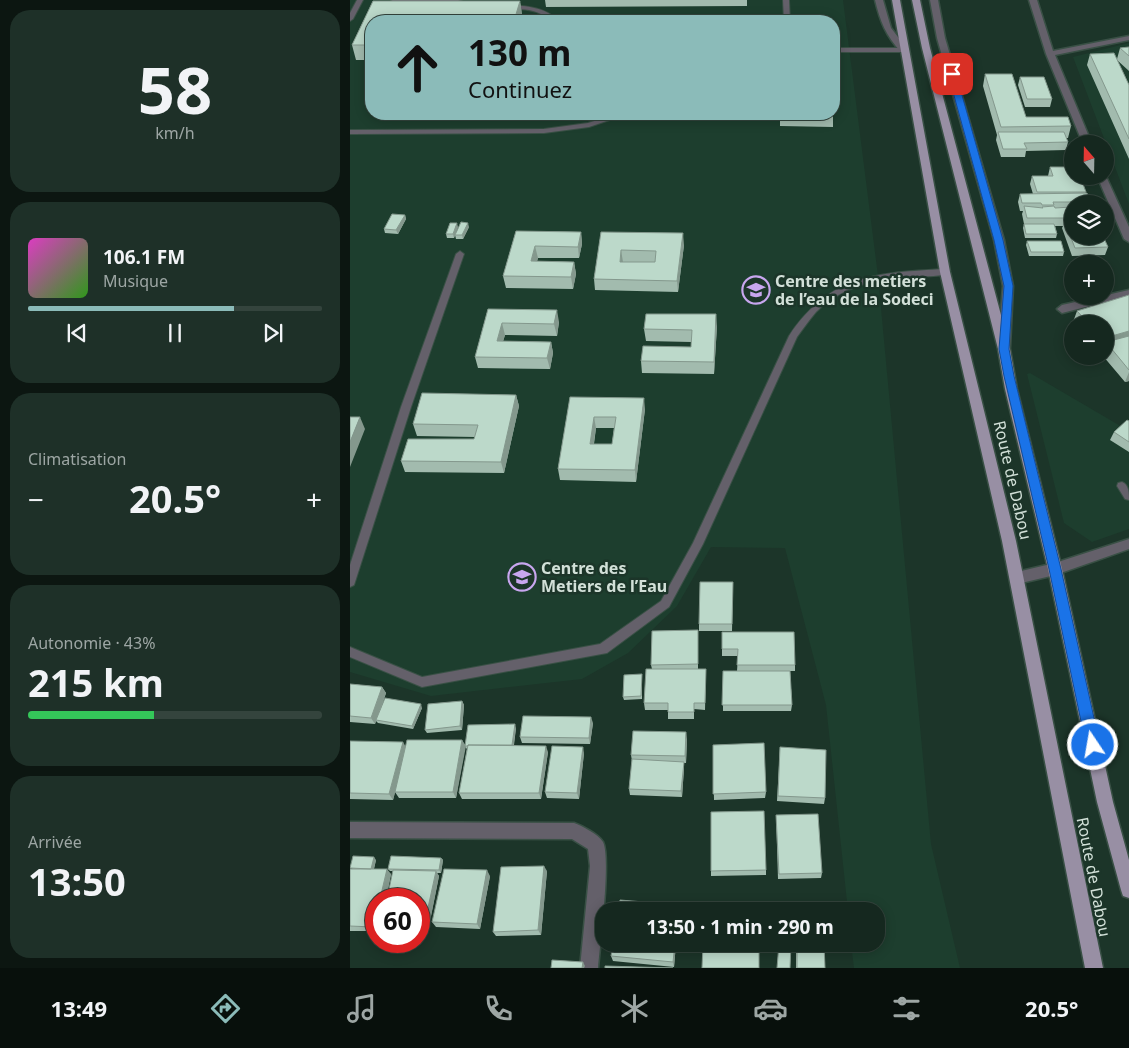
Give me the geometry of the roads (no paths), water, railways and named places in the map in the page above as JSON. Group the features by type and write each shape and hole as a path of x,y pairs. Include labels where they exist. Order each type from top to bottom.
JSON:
{"main road":[{"name":"Route de Dabou","path":"896,0 945,272 1017,578 1094,968"},
{"name":"Route de Dabou","path":"916,0 928,58 1004,349 1014,399 1055,569 1105,802 1129,890"}],"street":[{"path":"879,0 883,23 890,37 904,50"},
{"path":"934,0 941,38 999,240 1008,286 1004,349"},
{"path":"1033,0 1050,54 1084,135"},
{"path":"1050,54 1129,38"},
{"path":"1106,185 1129,239"},
{"path":"1062,309 1129,293"},
{"path":"1017,578 1055,569 1129,544"},
{"path":"350,830 574,831 596,846 598,866 589,968"}],"lane":[{"path":"350,19 360,0"},
{"path":"394,0 455,0 460,4 470,4"},
{"path":"786,0 787,15"},
{"path":"499,6 538,10 548,15"},
{"path":"840,50 904,50"},
{"path":"350,132 544,130 589,124 603,120"},
{"path":"350,582 406,406 460,254"},
{"path":"350,652 422,682 603,649 665,604 698,544 793,336 814,309 838,290 878,276 945,272"},
{"path":"1122,486 1129,496"}],"place":[{"name":"Centre des metiers de l’eau de la Sodeci","path":"756,290"},
{"name":"Centre des Metiers de l’Eau","path":"522,577"}]}
